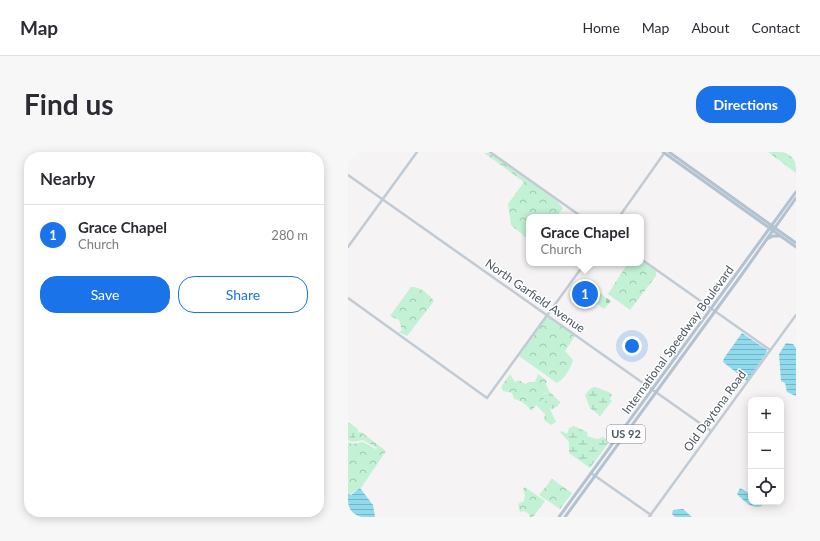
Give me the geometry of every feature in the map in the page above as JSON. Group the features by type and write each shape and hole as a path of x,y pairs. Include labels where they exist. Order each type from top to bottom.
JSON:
{"main road":[{"path":"664,152 762,223 772,228 781,237 796,247"},
{"path":"669,152 772,228 796,243"},
{"name":"International Speedway Boulevard","path":"565,516 740,277 766,240 772,228 794,198 796,192"},
{"path":"762,223 766,229 764,236"},
{"name":"International Speedway Boulevard","path":"559,517 740,268 764,236 772,228"},
{"path":"766,240 774,236 781,237"},
{"path":"740,268 740,277"},
{"path":"686,343 686,351"},
{"path":"681,350 683,352 682,357"},
{"path":"565,516 567,507"},
{"path":"562,513 565,516"}],"street":[{"path":"348,248 417,152"},
{"path":"490,152 578,214"},
{"path":"621,214 664,152"},
{"name":"North Garfield Avenue","path":"348,174 382,200 711,431"},
{"path":"644,261 770,350"},
{"path":"348,298 487,398 583,266"},
{"name":"Old Daytona Road","path":"650,516 796,315"},
{"path":"591,473 650,516"}],"green space":[{"path":"768,152 793,152 785,157 787,162 796,166 796,173"},
{"path":"792,152 796,152 796,166 787,162 785,157"},
{"path":"484,153 489,153 494,156 555,199 563,208 558,214 526,214 526,238 511,225 508,204 524,182"},
{"path":"644,263 656,271 656,276 630,310 608,294 626,266 644,266"},
{"path":"411,287 421,289 434,301 407,336 399,332 402,330 399,320 390,316"},
{"path":"601,294 611,301 604,309 595,302"},
{"path":"547,317 575,336 565,351 573,360 572,364 565,376 557,383 519,356"},
{"path":"510,374 515,382 519,380 525,384 535,382 538,374 547,381 546,384 549,391 543,394 556,422 551,425 544,420 545,414 536,405 532,411 524,403 514,399 512,393 503,391 501,387"},
{"path":"595,387 609,392 612,395 610,399 612,401 600,416 590,408 585,395 591,388"},
{"path":"549,391 560,402 558,406 552,409 547,406 542,396"},
{"path":"348,422 358,429 358,434 353,439 348,436"},
{"path":"574,426 587,432 588,437 598,439 603,437 610,441 590,468 569,453 569,442 560,432 562,431 567,434 569,428"},
{"path":"360,431 386,451 361,488 350,494 348,493 348,442 352,444 363,442 376,449 377,448 363,440 352,442 348,440 348,436 358,434"},
{"path":"552,479 572,493 560,509 539,495"},
{"path":"525,487 545,501 533,517 530,517 529,514 524,511 520,512 518,504 524,501 525,495 523,489"}],"water":[{"path":"742,333 767,350 747,381 723,362 724,358"},
{"path":"786,343 793,344 796,348 796,396 787,392 785,383 781,381 779,354"},
{"path":"360,488 373,505 375,517 348,517 348,494 351,495"},
{"path":"740,488 748,492 748,503 746,502 737,494"},
{"path":"750,505 763,505 759,507"},
{"path":"683,509 692,517 675,517 672,514 673,510"}],"place":[{"name":"Grace Chapel","path":"585,294"}]}
